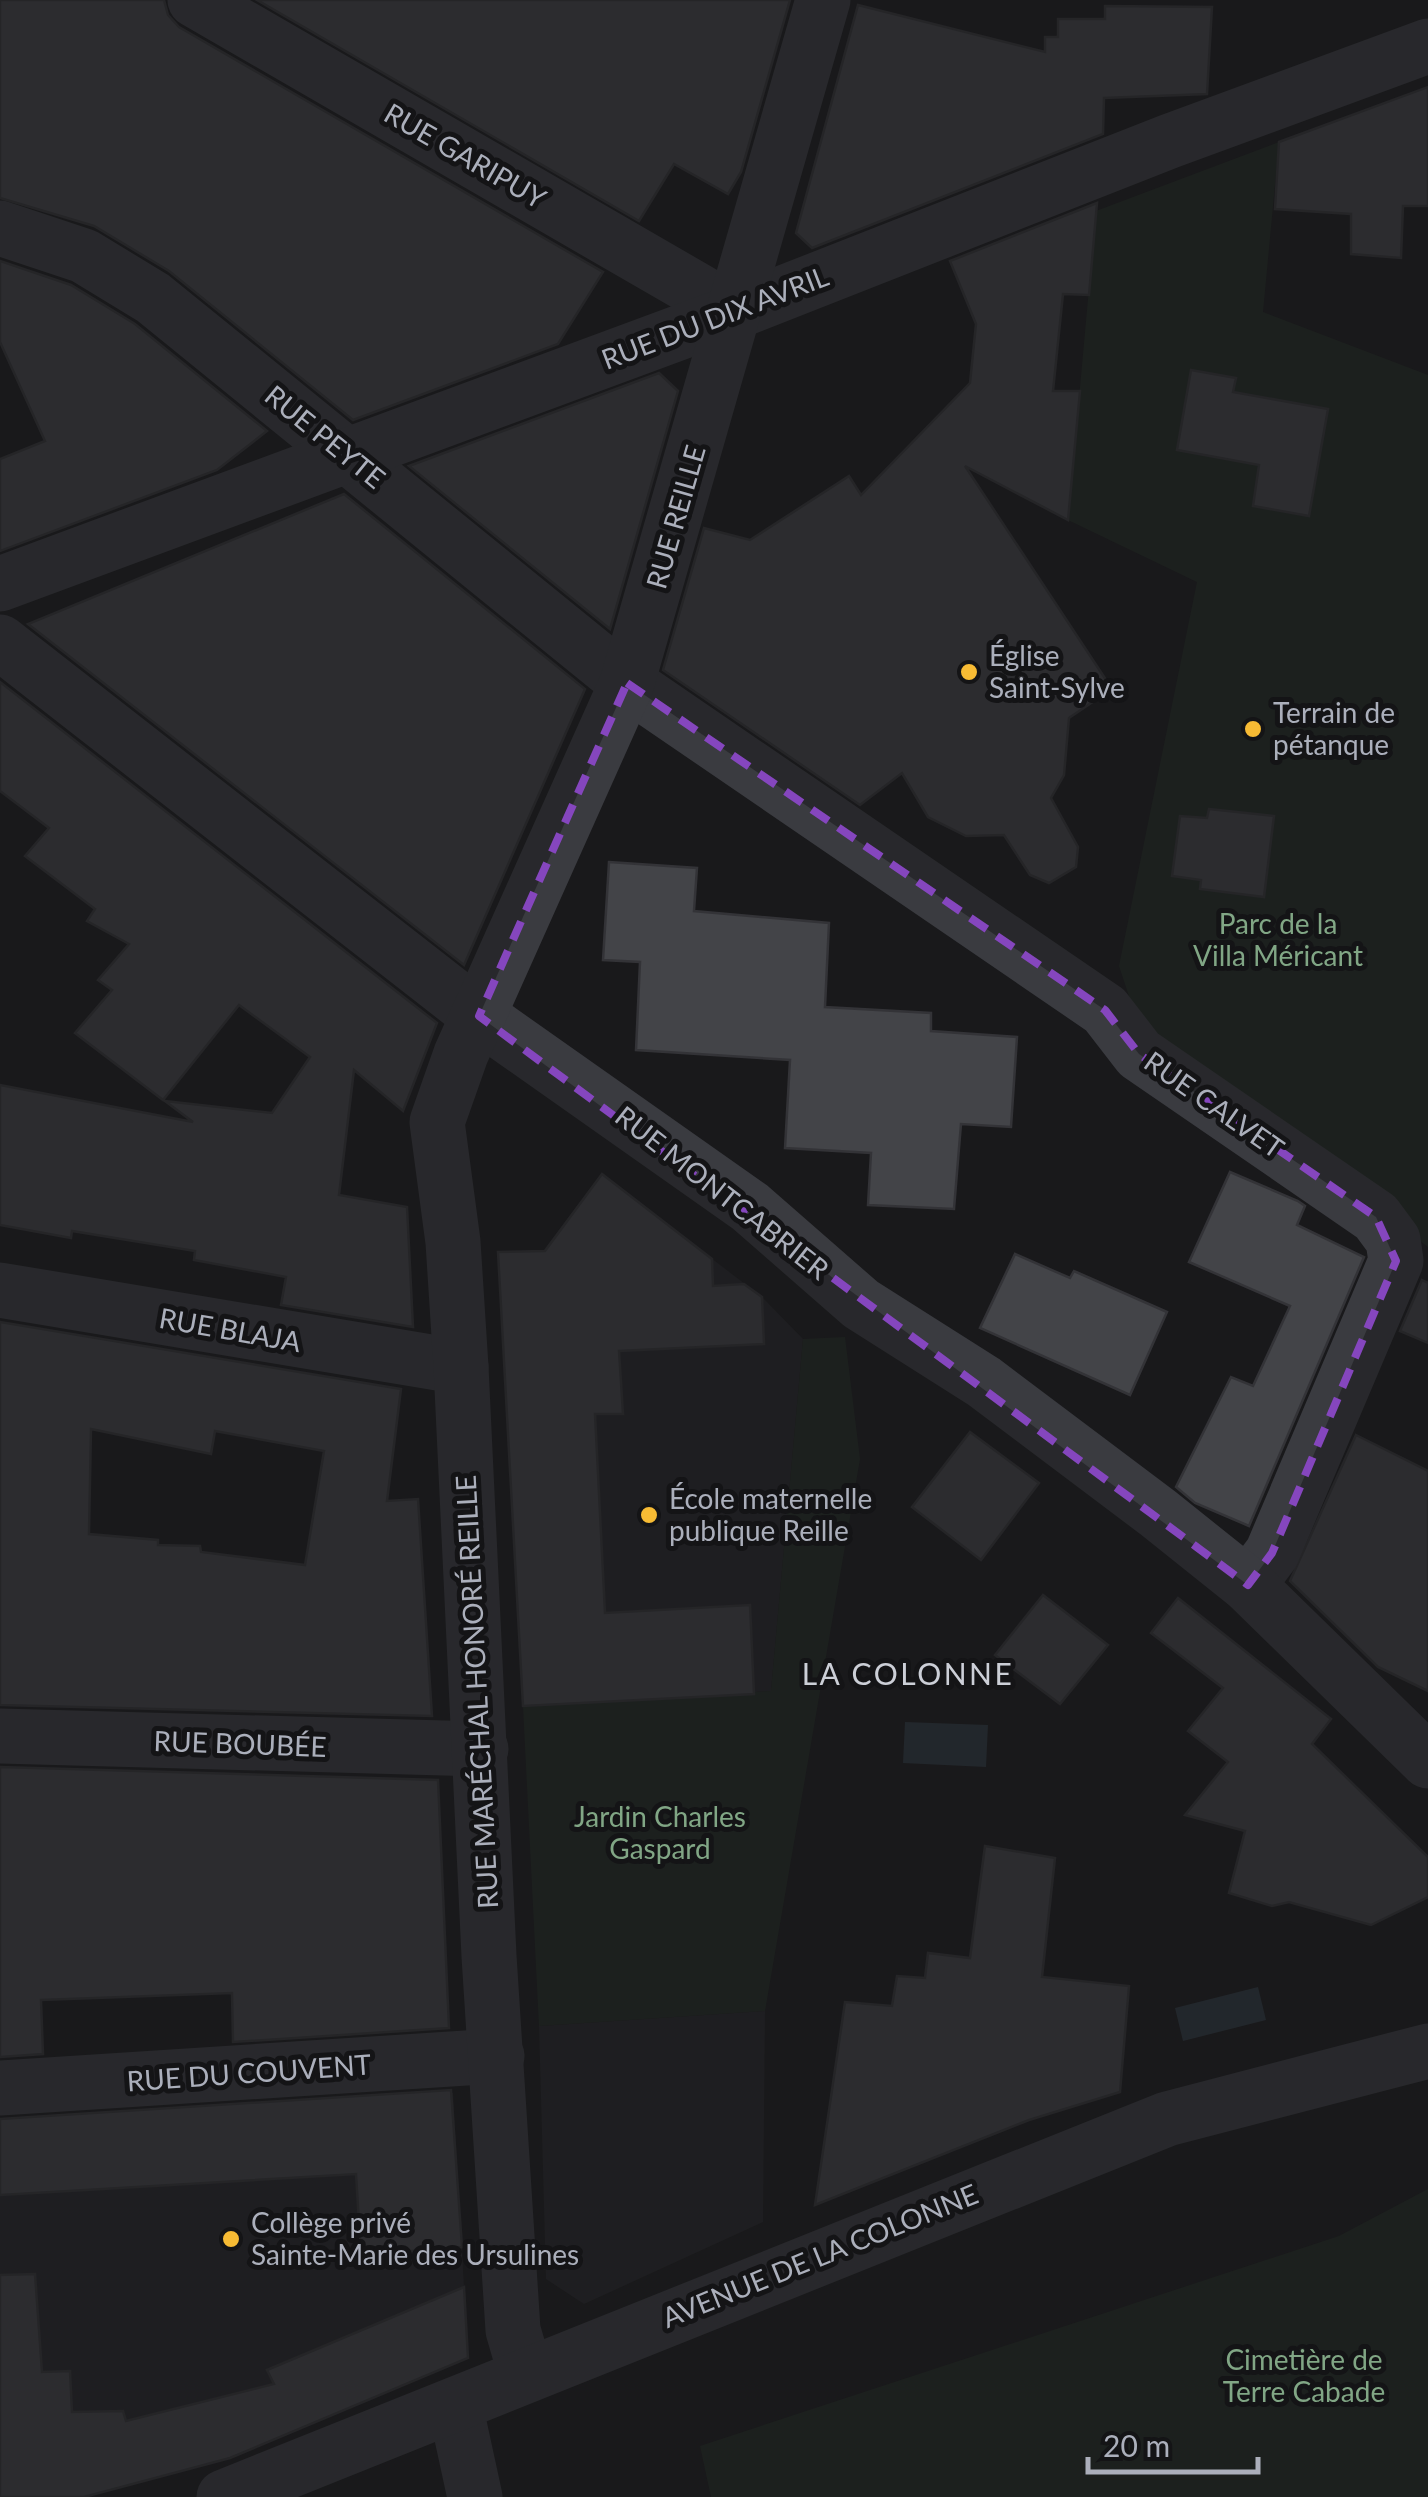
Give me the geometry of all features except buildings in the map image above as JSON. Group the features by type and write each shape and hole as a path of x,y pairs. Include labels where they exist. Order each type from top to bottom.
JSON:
{"street":[{"name":"RUE GARIPUY","path":"196,0 734,312"},
{"name":"RUE REILLE","path":"480,1016 628,683 823,0"},
{"name":"RUE DU DIX AVRIL","path":"0,584 734,312 1170,140 1428,46"},
{"name":"RUE PEYTE","path":"0,228 84,256 153,298 628,683"},
{"name":"RUE MONTCABRIER","path":"0,642 480,1016 750,1206 861,1304 984,1382 1248,1585 1428,1761"},
{"name":"RUE CALVET","path":"628,683 1105,1010 1138,1054 1376,1217 1392,1240 1396,1261 1272,1553 1248,1585"},
{"name":"RUE MARÉCHAL HONORÉ REILLE","path":"480,1016 446,1090 437,1122 453,1242 514,2330 526,2375"},
{"name":"RUE BLAJA","path":"0,1290 461,1368"},
{"name":"RUE BOUBÉE","path":"0,1736 480,1749"},
{"name":"AVENUE DE LA COLONNE","path":"224,2497 1167,2119 1428,2051"},
{"name":"RUE DU COUVENT","path":"0,2088 497,2056"},
{"path":"455,2405 475,2497"}],"highlighted area":[{"path":"627,683 1105,1010 1139,1054 1376,1217 1396,1261 1272,1553 1248,1585 479,1016"}],"shaded area":[{"name":"École maternelle publique Reille","path":"601,1174 762,1297 803,1339 771,1691 523,1706 498,1252 543,1251"},
{"path":"905,1722 988,1725 986,1767 903,1763"},
{"path":"1258,1987 1266,2020 1183,2041 1175,2008"},
{"path":"765,2011 763,2222 584,2304 546,2279 539,2026"},
{"name":"Collège privé Sainte-Marie des Ursulines","path":"453,2093 468,2358 229,2459 76,2497 70,2371 0,2375 0,2120"}],"green space":[{"name":"Parc de la Villa Méricant","path":"1279,142 1263,312 1428,375 1428,1247 1139,1026 1119,966 1197,582 1068,520 1096,211"},
{"name":"Jardin Charles Gaspard","path":"845,1337 860,1459 765,2011 539,2026 523,1706 771,1691 803,1339"},
{"name":"Cimetière de Terre Cabade","path":"1428,2189 1428,2497 711,2497 700,2446 1339,2236"}],"place":[{"name":"Église Saint-Sylve","path":"969,672"},
{"name":"Terrain de pétanque","path":"1253,729"},
{"name":"École maternelle publique Reille","path":"649,1515"},
{"name":"Collège privé Sainte-Marie des Ursulines","path":"231,2239"}],"district":[{"name":"LA COLONNE","path":"908,1675"}]}
